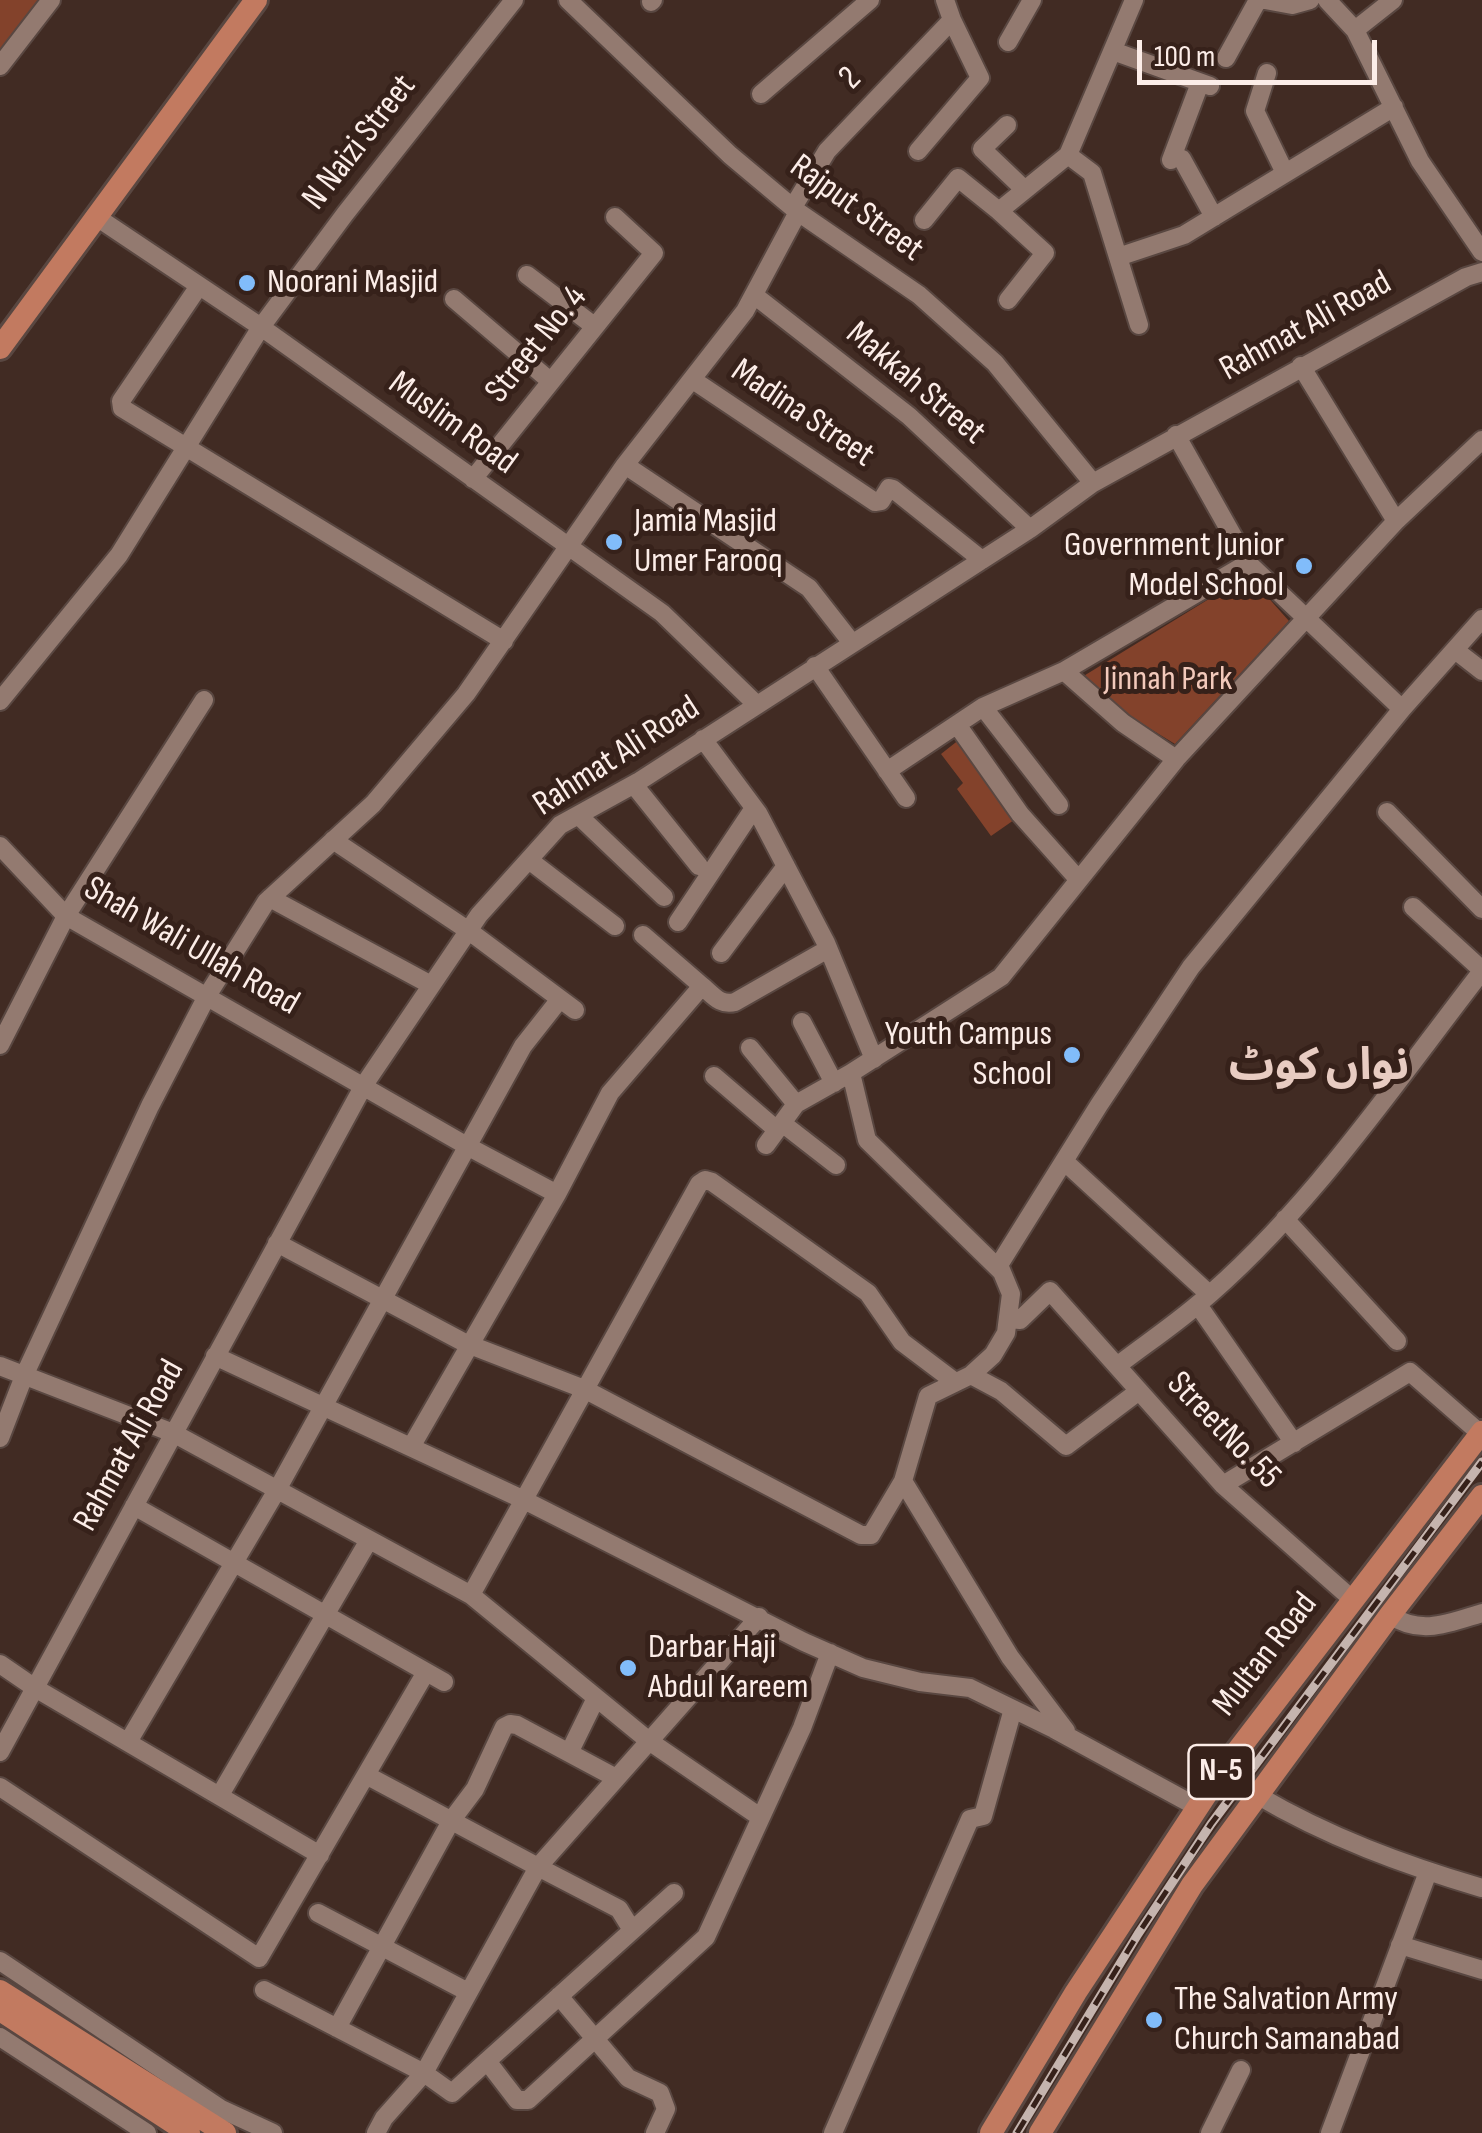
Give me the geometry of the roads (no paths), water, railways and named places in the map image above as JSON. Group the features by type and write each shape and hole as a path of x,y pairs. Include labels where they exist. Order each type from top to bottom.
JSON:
{"main road":[{"path":"0,348 256,0"},
{"name":"Multan Road","path":"991,2133 1076,1992 1198,1808 1276,1698 1481,1433"},
{"name":"N-5","path":"1040,2133 1192,1886 1390,1614 1482,1496"},
{"path":"0,1991 225,2133"},
{"path":"0,2010 189,2133"}],"street":[{"path":"0,66 51,0"},
{"name":"N Naizi Street","path":"0,701 119,556 261,327 514,0"},
{"name":"Rajput Street","path":"568,0 730,155 796,209 919,295 996,362 1093,483"},
{"path":"761,94 870,0"},
{"path":"918,150 980,78 945,0"},
{"path":"1008,42 1032,0"},
{"path":"998,211 1068,155 1134,0"},
{"path":"1226,58 1262,0 1292,5 1310,0"},
{"path":"1327,0 1355,30 1420,161 1482,252"},
{"path":"1355,30 1392,0"},
{"name":"2","path":"0,1438 24,1376 150,1106 207,996 270,898 373,804 466,694 625,465 754,295 827,151 952,20"},
{"path":"1113,51 1205,84 1176,159 1214,217"},
{"path":"1267,73 1255,111 1285,173"},
{"path":"1118,256 1184,235 1394,107"},
{"path":"1007,125 982,149 1025,190"},
{"path":"1068,155 1092,174 1139,325"},
{"path":"924,220 958,178 1045,253 1008,300"},
{"name":"Muslim Road","path":"94,216 261,327 662,613 756,704"},
{"name":"Street No. 4","path":"473,479 654,253 615,217"},
{"name":"Rahmat Ali Road","path":"0,1752 364,1085 468,930 560,826 634,785 1030,529 1093,483 1301,366 1482,272"},
{"path":"528,275 594,326"},
{"path":"200,286 120,404 504,641"},
{"name":"Makkah Street","path":"754,295 909,416 1030,529"},
{"path":"454,299 549,380"},
{"path":"1301,366 1396,521"},
{"name":"Madina Street","path":"693,380 875,502 881,502 889,488 982,560"},
{"path":"1176,435 1248,563 1402,709"},
{"path":"775,1133 796,1104 852,1073 1001,977 1176,759 1396,521 1482,440"},
{"path":"625,465 809,588 852,643"},
{"path":"887,770 982,708 1064,670 1248,563"},
{"path":"277,1244 471,1345 584,1388 867,1537 903,1481 928,1396 963,1379 993,1356 1006,1334 1011,1294 999,1265 1191,967 1402,709 1482,619"},
{"path":"1455,650 1482,670"},
{"path":"815,666 906,798"},
{"path":"1064,670 1123,724 1176,759"},
{"path":"0,1045 66,916 204,700"},
{"path":"982,708 1059,805"},
{"path":"958,726 1020,814 1078,879"},
{"path":"703,739 754,808 786,866 828,948 874,1059"},
{"path":"634,785 700,866"},
{"path":"678,922 754,808"},
{"path":"1387,812 1482,909"},
{"path":"578,815 664,897"},
{"path":"128,1742 277,1490 523,1046 567,1004 468,930 333,840"},
{"name":"Shah Wali Ullah Road","path":"0,846 66,916 557,1194"},
{"path":"529,860 615,926"},
{"path":"721,953 786,866"},
{"path":"270,898 431,985"},
{"path":"1117,1366 1203,1300 1285,1219 1338,1157 1482,970 1413,908"},
{"path":"644,935 727,1004 828,948"},
{"path":"412,1447 610,1094 702,986"},
{"path":"802,1022 834,1082"},
{"path":"750,1048 796,1104"},
{"path":"852,1073 867,1140 1002,1272"},
{"path":"714,1076 775,1133 836,1165"},
{"path":"1064,1161 1203,1300 1294,1442"},
{"path":"470,1595 699,1184 705,1180 868,1293 902,1342 963,1379 1001,1392 1066,1446 1139,1391"},
{"path":"1285,1219 1397,1341"},
{"name":"StreetNo. 55","path":"1008,1319 1020,1320 1050,1290 1223,1485 1353,1600"},
{"path":"216,1356 522,1499 863,1668 970,1688 1198,1808"},
{"path":"0,1366 174,1434 470,1595 649,1741 760,1818"},
{"path":"1223,1485 1410,1372 1481,1433"},
{"path":"903,1481 1010,1657 1072,1739"},
{"path":"134,1506 444,1682"},
{"path":"220,1795 370,1540"},
{"path":"1390,1614 1401,1622 1427,1629 1482,1614"},
{"path":"376,2133 384,2118 424,2073 538,1867 759,1617"},
{"path":"487,2061 517,2100 523,2102 706,1937 802,1728 830,1653"},
{"path":"0,1664 320,1855"},
{"path":"0,1787 259,1958 426,1672"},
{"path":"569,1754 596,1698"},
{"path":"833,2133 970,1819 984,1814 1013,1709"},
{"path":"337,2028 452,1820 475,1788 504,1727 510,1724 616,1778"},
{"path":"366,1775 619,1910 632,1930"},
{"path":"1257,1795 1385,1857 1482,1888"},
{"path":"1330,2133 1428,1872"},
{"path":"264,1990 424,2073 452,2092 674,1893"},
{"path":"318,1913 468,1992"},
{"path":"1400,1945 1482,1970"},
{"path":"0,1961 221,2109 273,2133"},
{"path":"560,1996 628,2078 660,2093 666,2110 655,2133"},
{"path":"0,2037 147,2133"},
{"path":"1210,2133 1241,2070"}],"railway":[{"path":"1017,2133 1138,1934 1211,1824 1482,1462"}],"place":[{"name":"Noorani Masjid","path":"247,283"},
{"name":"Jamia Masjid Umer Farooq","path":"614,542"},
{"name":"Government Junior Model School","path":"1304,566"},
{"name":"Youth Campus School","path":"1072,1055"},
{"name":"Darbar Haji Abdul Kareem","path":"628,1668"},
{"name":"The Salvation Army Church Samanabad","path":"1154,2020"}],"district":[{"name":"نواں کوٹ","path":"1319,1068"}],"park label":[{"name":"Jinnah Park","path":"1168,680"}]}
